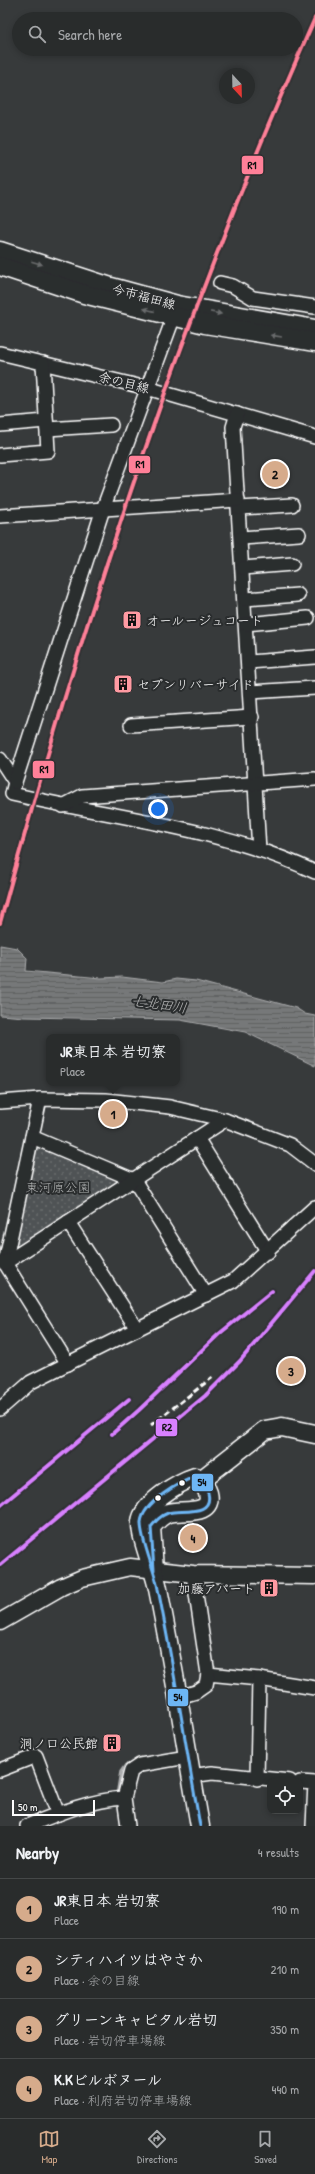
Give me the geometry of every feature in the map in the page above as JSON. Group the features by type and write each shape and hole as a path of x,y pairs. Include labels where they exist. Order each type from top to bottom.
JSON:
{"main road":[{"name":"今市福田線","path":"0,251 111,287 177,305 315,329"},
{"name":"今市福田線","path":"0,266 84,294 205,324 315,342"},
{"path":"201,1480 266,1430 282,1427 315,1434"},
{"path":"154,1570 145,1542 141,1521 147,1508 180,1482 195,1476 201,1480 209,1499 207,1505 198,1510 169,1513 160,1516 151,1527 154,1570 200,1826"}],"street":[{"path":"220,283 233,286 253,298 315,307"},
{"path":"174,316 102,509 14,782 12,794 63,806 139,819 201,832 259,850 315,872"},
{"name":"余の目線","path":"0,353 147,388 236,419 315,437"},
{"path":"0,454 48,451 44,363"},
{"path":"236,419 238,504 259,850"},
{"path":"0,425 111,426"},
{"path":"0,516 102,509 238,504 292,505"},
{"path":"241,538 299,534"},
{"path":"242,568 292,564"},
{"path":"244,599 298,595"},
{"path":"246,624 308,618"},
{"path":"248,662 315,657"},
{"path":"250,692 315,688"},
{"path":"131,725 252,717"},
{"path":"0,759 14,782"},
{"path":"63,806 82,796 256,782 315,779"},
{"path":"0,1102 40,1099 106,1100 170,1107 225,1120 290,1145 315,1164"},
{"path":"40,1099 3,1262 68,1364"},
{"path":"3,1262 134,1180 225,1120"},
{"path":"32,1138 134,1180 206,1295"},
{"path":"197,1138 268,1252"},
{"path":"2,1403 32,1382 233,1281 268,1252 315,1207"},
{"path":"68,1222 137,1329"},
{"path":"0,1622 61,1587 82,1578 130,1568 193,1574 315,1576"},
{"path":"178,1697 196,1692 206,1685 208,1674 193,1574"},
{"path":"208,1674 259,1679 315,1688"},
{"path":"257,1779 259,1679"},
{"path":"0,1770 36,1756 58,1814"},
{"path":"128,1826 119,1799 131,1771 140,1765 187,1757"},
{"path":"191,1776 212,1773 267,1780"},
{"path":"303,1782 315,1782 313,1826"},
{"path":"27,1826 58,1814 119,1799"}],"green space":[{"name":"東河原公園","path":"36,1147 118,1176 119,1184 18,1249 14,1245"}],"water":[{"name":"七北田川","path":"0,945 17,948 27,958 26,971 101,978 122,977 163,982 176,979 196,981 296,1008 305,1014 315,1016 315,1066 245,1032 180,1020 24,1017 0,1015"}],"waterway":[{"path":"117,1796 121,1772 126,1765"}],"railway":[{"path":"151,1425 213,1377"}],"transit line":[{"name":"R1","path":"303,46 315,18"},
{"name":"R1","path":"0,923 66,693 140,464 222,239 267,128 298,56"},
{"name":"R2","path":"0,1565 205,1396 240,1361 315,1271"},
{"name":"R2","path":"112,1434 219,1334 272,1291"},
{"name":"R2","path":"0,1506 129,1399"},
{"name":"54","path":"154,1570 151,1527 165,1514 201,1509 206,1506 209,1501 205,1486 195,1477 171,1488 155,1501 143,1515 141,1529 156,1582 164,1619 200,1826"}],"place":[{"name":"シティハイツはやさか","path":"275,474"},
{"name":"オールージュコート","path":"132,620"},
{"name":"セブンリバーサイド","path":"123,684"},
{"name":"JR東日本 岩切寮","path":"113,1114"},
{"name":"グリーンキャピタル岩切","path":"291,1371"},
{"name":"K.Kビルボヌール","path":"193,1538"},
{"name":"加藤アパート","path":"269,1588"},
{"name":"洞ノ口公民館","path":"112,1743"}]}
